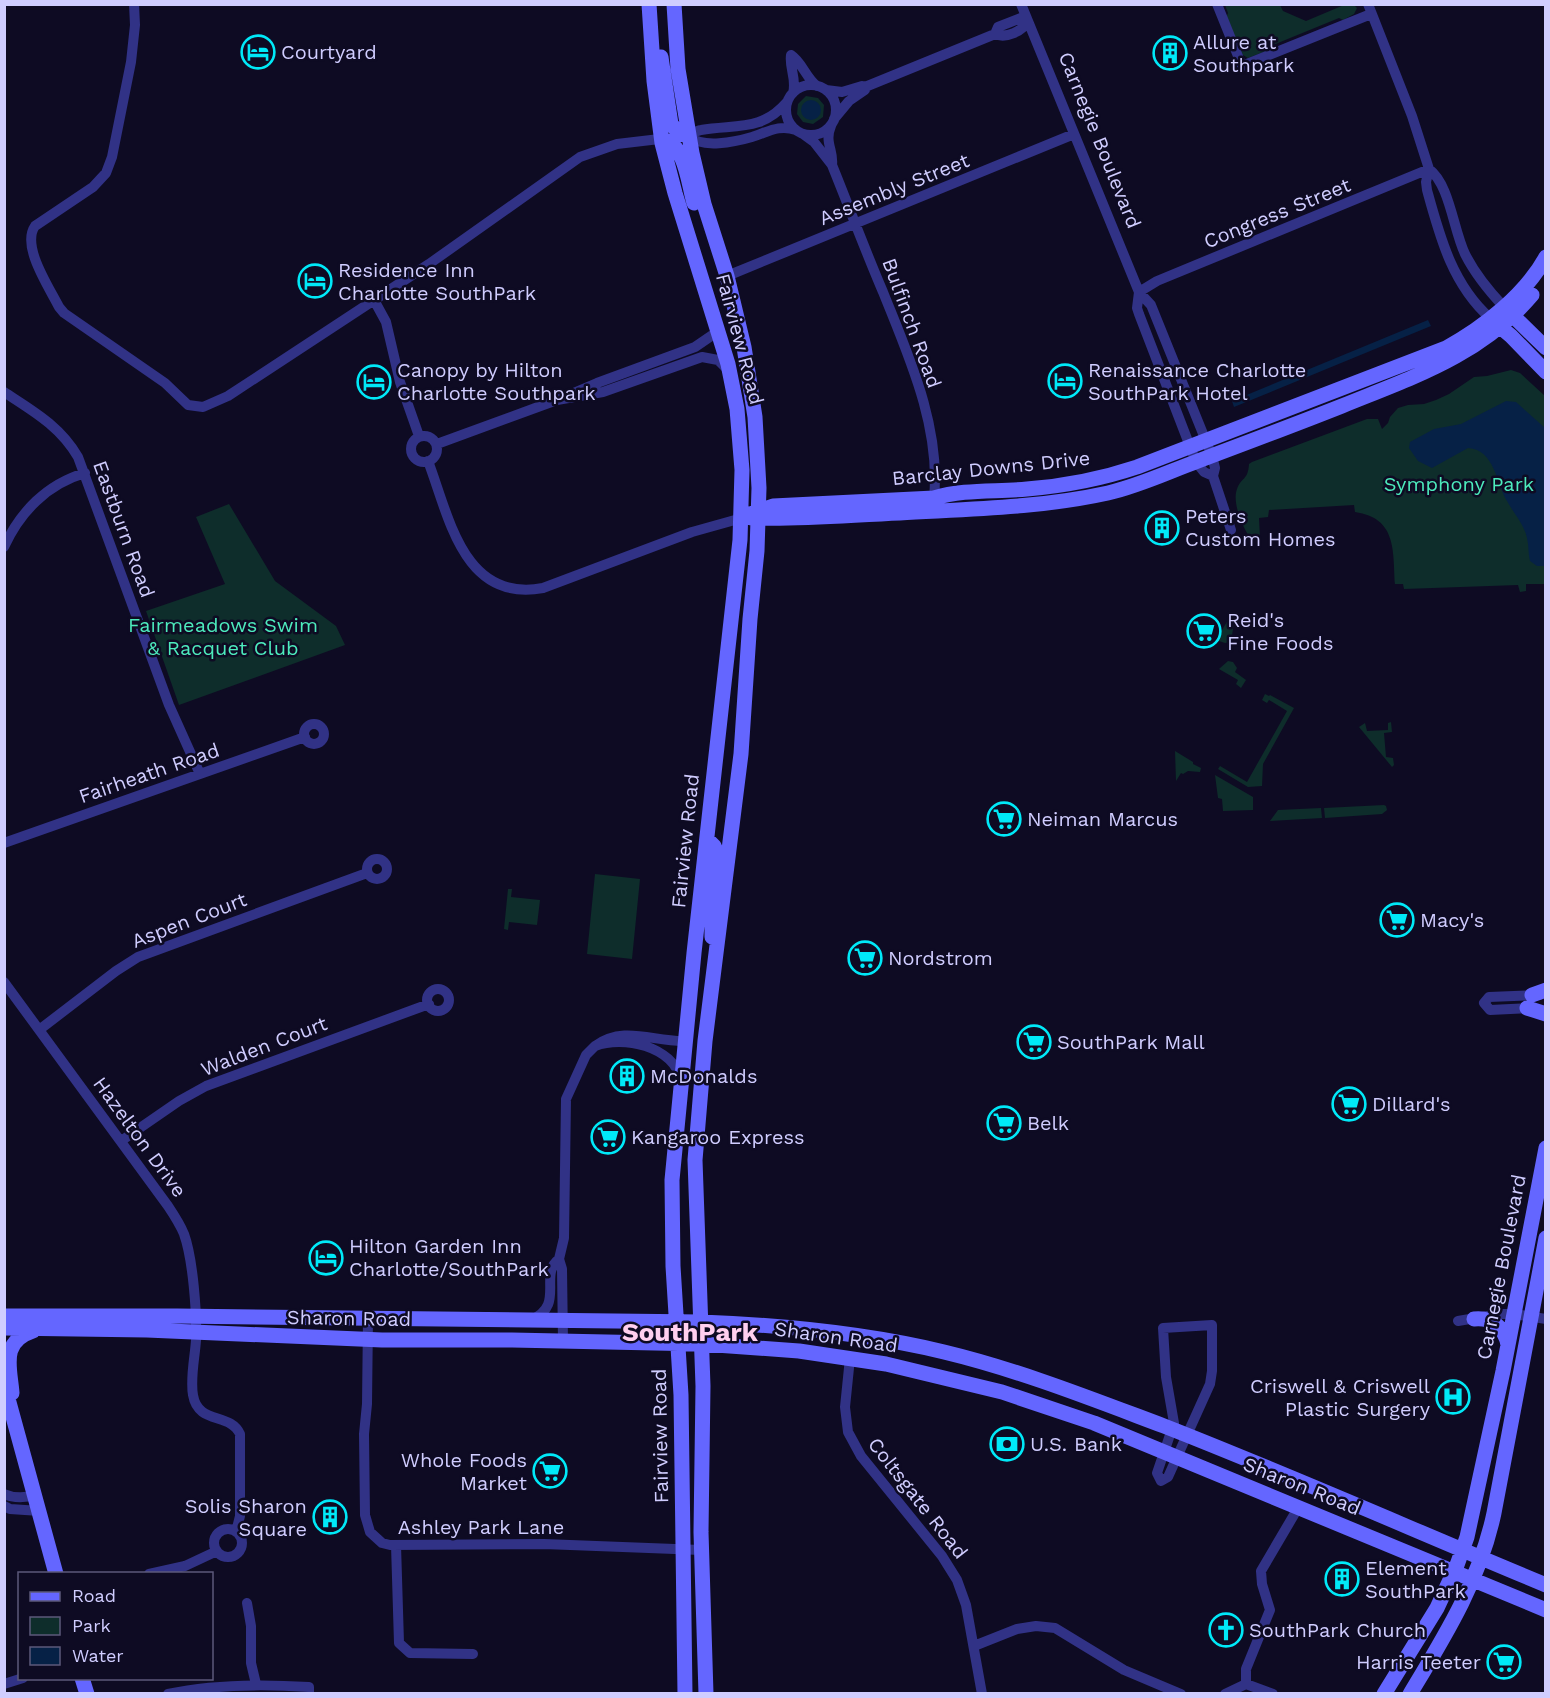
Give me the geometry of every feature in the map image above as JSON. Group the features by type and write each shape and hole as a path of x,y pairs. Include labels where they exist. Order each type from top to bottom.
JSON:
{"main road":[{"name":"Fairview Road","path":"649,4 654,81 662,139 675,193 717,325 730,374 740,429 742,470 742,518 671,1186 681,1405 685,1694"},
{"name":"Fairview Road","path":"674,4 678,69 688,136 704,204 727,276 744,347 754,411 759,514 742,744 705,1041 695,1160 702,1344 701,1550 706,1694"},
{"path":"651,37 657,41 659,47 671,124 680,134 688,136"},
{"path":"662,139 670,142 680,154 709,245 727,276"},
{"name":"Barclay Downs Drive","path":"1508,311 1545,257"},
{"name":"Barclay Downs Drive","path":"742,518 759,514 934,505 953,493 1025,489 1087,481 1193,455 1439,351 1495,322 1533,293 1545,275"},
{"path":"1508,311 1545,348"},
{"path":"1495,322 1545,372"},
{"path":"707,840 714,846 717,855 711,917 717,958"},
{"path":"1538,997 1545,1014"},
{"name":"Carnegie Boulevard","path":"1384,1694 1437,1608 1463,1549 1508,1346 1545,1148"},
{"name":"Carnegie Boulevard","path":"1410,1694 1448,1630 1473,1580 1481,1558 1494,1513 1538,1318 1545,1238"},
{"name":"Sharon Road","path":"4,1316 677,1321 769,1325 816,1330 941,1351 1027,1376 1179,1432 1545,1585"},
{"path":"1474,1319 1484,1318 1497,1325 1504,1334 1508,1346"},
{"name":"Sharon Road","path":"4,1328 367,1339 735,1345 850,1358 937,1375 1009,1394 1094,1423 1545,1610"},
{"path":"11,1402 12,1390 7,1366 10,1351 23,1335 42,1330"},
{"path":"4,1384 11,1402 55,1572"}],"street":[{"path":"134,4 135,25 131,62 112,157 106,173 98,183 34,226 30,234 30,246 59,308 64,313 165,383 188,405 202,408 215,403 374,300 583,155 617,144 688,136 698,130 756,124 775,114 790,97 804,86 837,92 865,87 995,33 998,27 1011,21 1021,18 1028,21"},
{"name":"Carnegie Boulevard","path":"1021,4 1139,292 1152,308 1209,448 1215,466 1213,476 1231,530"},
{"path":"1217,4 1242,66 1370,9 1410,108 1429,169 1440,181 1469,261 1485,285 1508,311"},
{"path":"800,132 788,118 790,97 795,81 790,59 792,55 804,72 835,103 833,122"},
{"path":"688,136 696,141 708,143 742,140 776,128 818,134 833,122 849,101 865,90 865,87"},
{"name":"Bulfinch Road","path":"832,165 828,138 833,122"},
{"name":"Bulfinch Road","path":"800,132 814,142 832,165 900,335 924,408 934,450 936,481 934,505"},
{"name":"Assembly Street","path":"727,276 1074,134"},
{"path":"1429,169 1427,190 1449,260 1462,284 1495,322"},
{"name":"Congress Street","path":"1139,292 1157,281 1429,169"},
{"name":"Carnegie Boulevard","path":"1139,292 1137,308 1193,455 1201,470 1213,476"},
{"name":"Barclay Downs Drive","path":"374,300 386,322 400,382 419,436 413,442 411,451 419,461 428,461 463,553 473,567 485,577 508,587 527,590 543,588 692,532 742,518"},
{"path":"437,444 695,347 714,334 717,325"},
{"path":"556,400 603,392 702,357 718,360 730,374"},
{"name":"Eastburn Road","path":"4,392 49,422 74,450 85,473 169,705 200,774"},
{"path":"419,436 428,436 437,444"},
{"path":"428,461 435,456 437,444"},
{"path":"4,547 20,519 36,501 62,482 85,473"},
{"name":"Fairheath Road","path":"4,843 305,737"},
{"name":"Aspen Court","path":"39,1030 118,969 138,957 367,873"},
{"name":"Hazelton Drive","path":"4,982 181,1227 187,1250 196,1316 193,1395 198,1408 208,1416 231,1423 240,1434 240,1516 236,1532"},
{"path":"1538,997 1545,1007"},
{"name":"Walden Court","path":"121,1141 187,1095 206,1086 429,1004"},
{"path":"563,1341 562,1269 559,1259 564,1234 566,1099 586,1055 606,1039 620,1035 685,1041"},
{"path":"596,1046 611,1042 650,1047 674,1066 681,1080"},
{"path":"531,1320 540,1315 549,1304 551,1270 553,1264 559,1259"},
{"path":"1458,1321 1493,1314 1514,1314 1538,1318"},
{"name":"Ashley Park Lane","path":"368,1318 367,1404 364,1434 365,1515 370,1532 382,1543 396,1545 544,1544 701,1550"},
{"path":"1170,1454 1179,1432 1210,1384 1212,1325 1163,1328 1166,1371 1174,1420 1179,1432"},
{"name":"Coltsgate Road","path":"850,1358 845,1407 848,1432 861,1456 948,1563 961,1588 982,1694"},
{"path":"4,1494 24,1498 36,1495"},
{"path":"4,1506 17,1510 40,1511"},
{"path":"1246,1684 1246,1669 1270,1610 1262,1584 1261,1571 1298,1508"},
{"path":"231,1530 236,1532 242,1540 242,1546 236,1555 226,1557 217,1551 215,1541 220,1532 231,1530"},
{"path":"396,1545 399,1643 410,1653 473,1654"},
{"path":"158,1572 185,1566 217,1551"},
{"path":"247,1603 251,1626 251,1663 256,1684"},
{"path":"974,1646 1017,1629 1036,1626 1055,1628 1124,1670 1181,1694"},
{"path":"173,1692 256,1684 309,1687 309,1694"},
{"path":"1225,1694 1246,1684 1273,1694"}],"green space":[{"path":"1225,5 1280,5 1283,11 1306,21 1344,5 1354,5 1357,8 1354,14 1343,20 1339,18 1273,45 1271,49 1248,58 1243,55 1226,18 1228,13"},
{"path":"806,96 818,98 824,105 823,117 813,124 803,122 797,114 798,104"},
{"name":"Symphony Park","path":"1511,370 1520,373 1545,396 1545,584 1526,584 1526,591 1520,592 1518,585 1404,589 1403,584 1395,584 1393,548 1386,529 1369,515 1355,512 1354,505 1269,510 1268,517 1259,518 1260,538 1249,536 1246,532 1238,514 1236,494 1252,462 1367,419 1378,419 1382,429 1398,408 1436,400 1474,377"},
{"name":"Fairmeadows Swim & Racquet Club","path":"229,504 275,581 336,626 345,645 179,705 146,611 225,584 196,517"},
{"path":"1231,615 1235,616 1231,642 1216,640"},
{"path":"1228,661 1233,662 1237,668 1235,672 1246,680 1241,688 1236,684 1238,680 1219,669"},
{"path":"1265,694 1294,708 1263,764 1262,786 1248,787 1218,769 1220,766 1247,782 1287,711 1269,700 1267,703 1262,700"},
{"path":"1391,722 1392,732 1384,733 1386,757 1393,758 1392,767 1359,727 1365,723 1367,731 1388,730 1388,723"},
{"path":"1175,751 1201,768 1200,772 1181,773 1176,781"},
{"path":"1215,775 1253,797 1253,810 1223,811 1222,799 1218,798"},
{"path":"1384,805 1387,810 1382,814 1325,818 1324,808"},
{"path":"1321,808 1322,818 1270,821 1278,810"},
{"path":"595,874 640,879 632,959 587,954"},
{"path":"508,889 512,889 511,897 540,900 537,925 509,922 508,930 504,929"}],"water":[{"path":"807,100 815,100 821,106 821,114 815,120 807,120 801,114 801,106"},
{"path":"1428,320 1431,326 1234,407 1232,401"},
{"path":"1506,401 1516,402 1545,428 1545,566 1537,566 1530,561 1524,528 1503,494 1494,468 1484,455 1468,448 1432,468 1418,461 1409,448 1410,442 1434,429 1461,424"}],"place":[{"name":"Courtyard","path":"258,52"},
{"name":"Allure at Southpark","path":"1170,53"},
{"name":"Residence Inn Charlotte SouthPark","path":"315,281"},
{"name":"Renaissance Charlotte SouthPark Hotel","path":"1065,381"},
{"name":"Canopy by Hilton Charlotte Southpark","path":"374,382"},
{"name":"Peters Custom Homes","path":"1162,528"},
{"name":"Reid's Fine Foods","path":"1204,631"},
{"name":"Neiman Marcus","path":"1004,819"},
{"name":"Macy's","path":"1397,920"},
{"name":"Nordstrom","path":"865,958"},
{"name":"SouthPark Mall","path":"1034,1042"},
{"name":"McDonalds","path":"627,1076"},
{"name":"Dillard's","path":"1349,1104"},
{"name":"Belk","path":"1004,1123"},
{"name":"Kangaroo Express","path":"608,1137"},
{"name":"Hilton Garden Inn Charlotte/SouthPark","path":"326,1258"},
{"name":"Criswell & Criswell Plastic Surgery","path":"1453,1397"},
{"name":"U.S. Bank","path":"1007,1444"},
{"name":"Whole Foods Market","path":"550,1471"},
{"name":"Solis Sharon Square","path":"330,1517"},
{"name":"Element SouthPark","path":"1342,1579"},
{"name":"SouthPark Church","path":"1226,1630"},
{"name":"Harris Teeter","path":"1504,1662"}],"district":[{"name":"SouthPark","path":"690,1332"}]}
